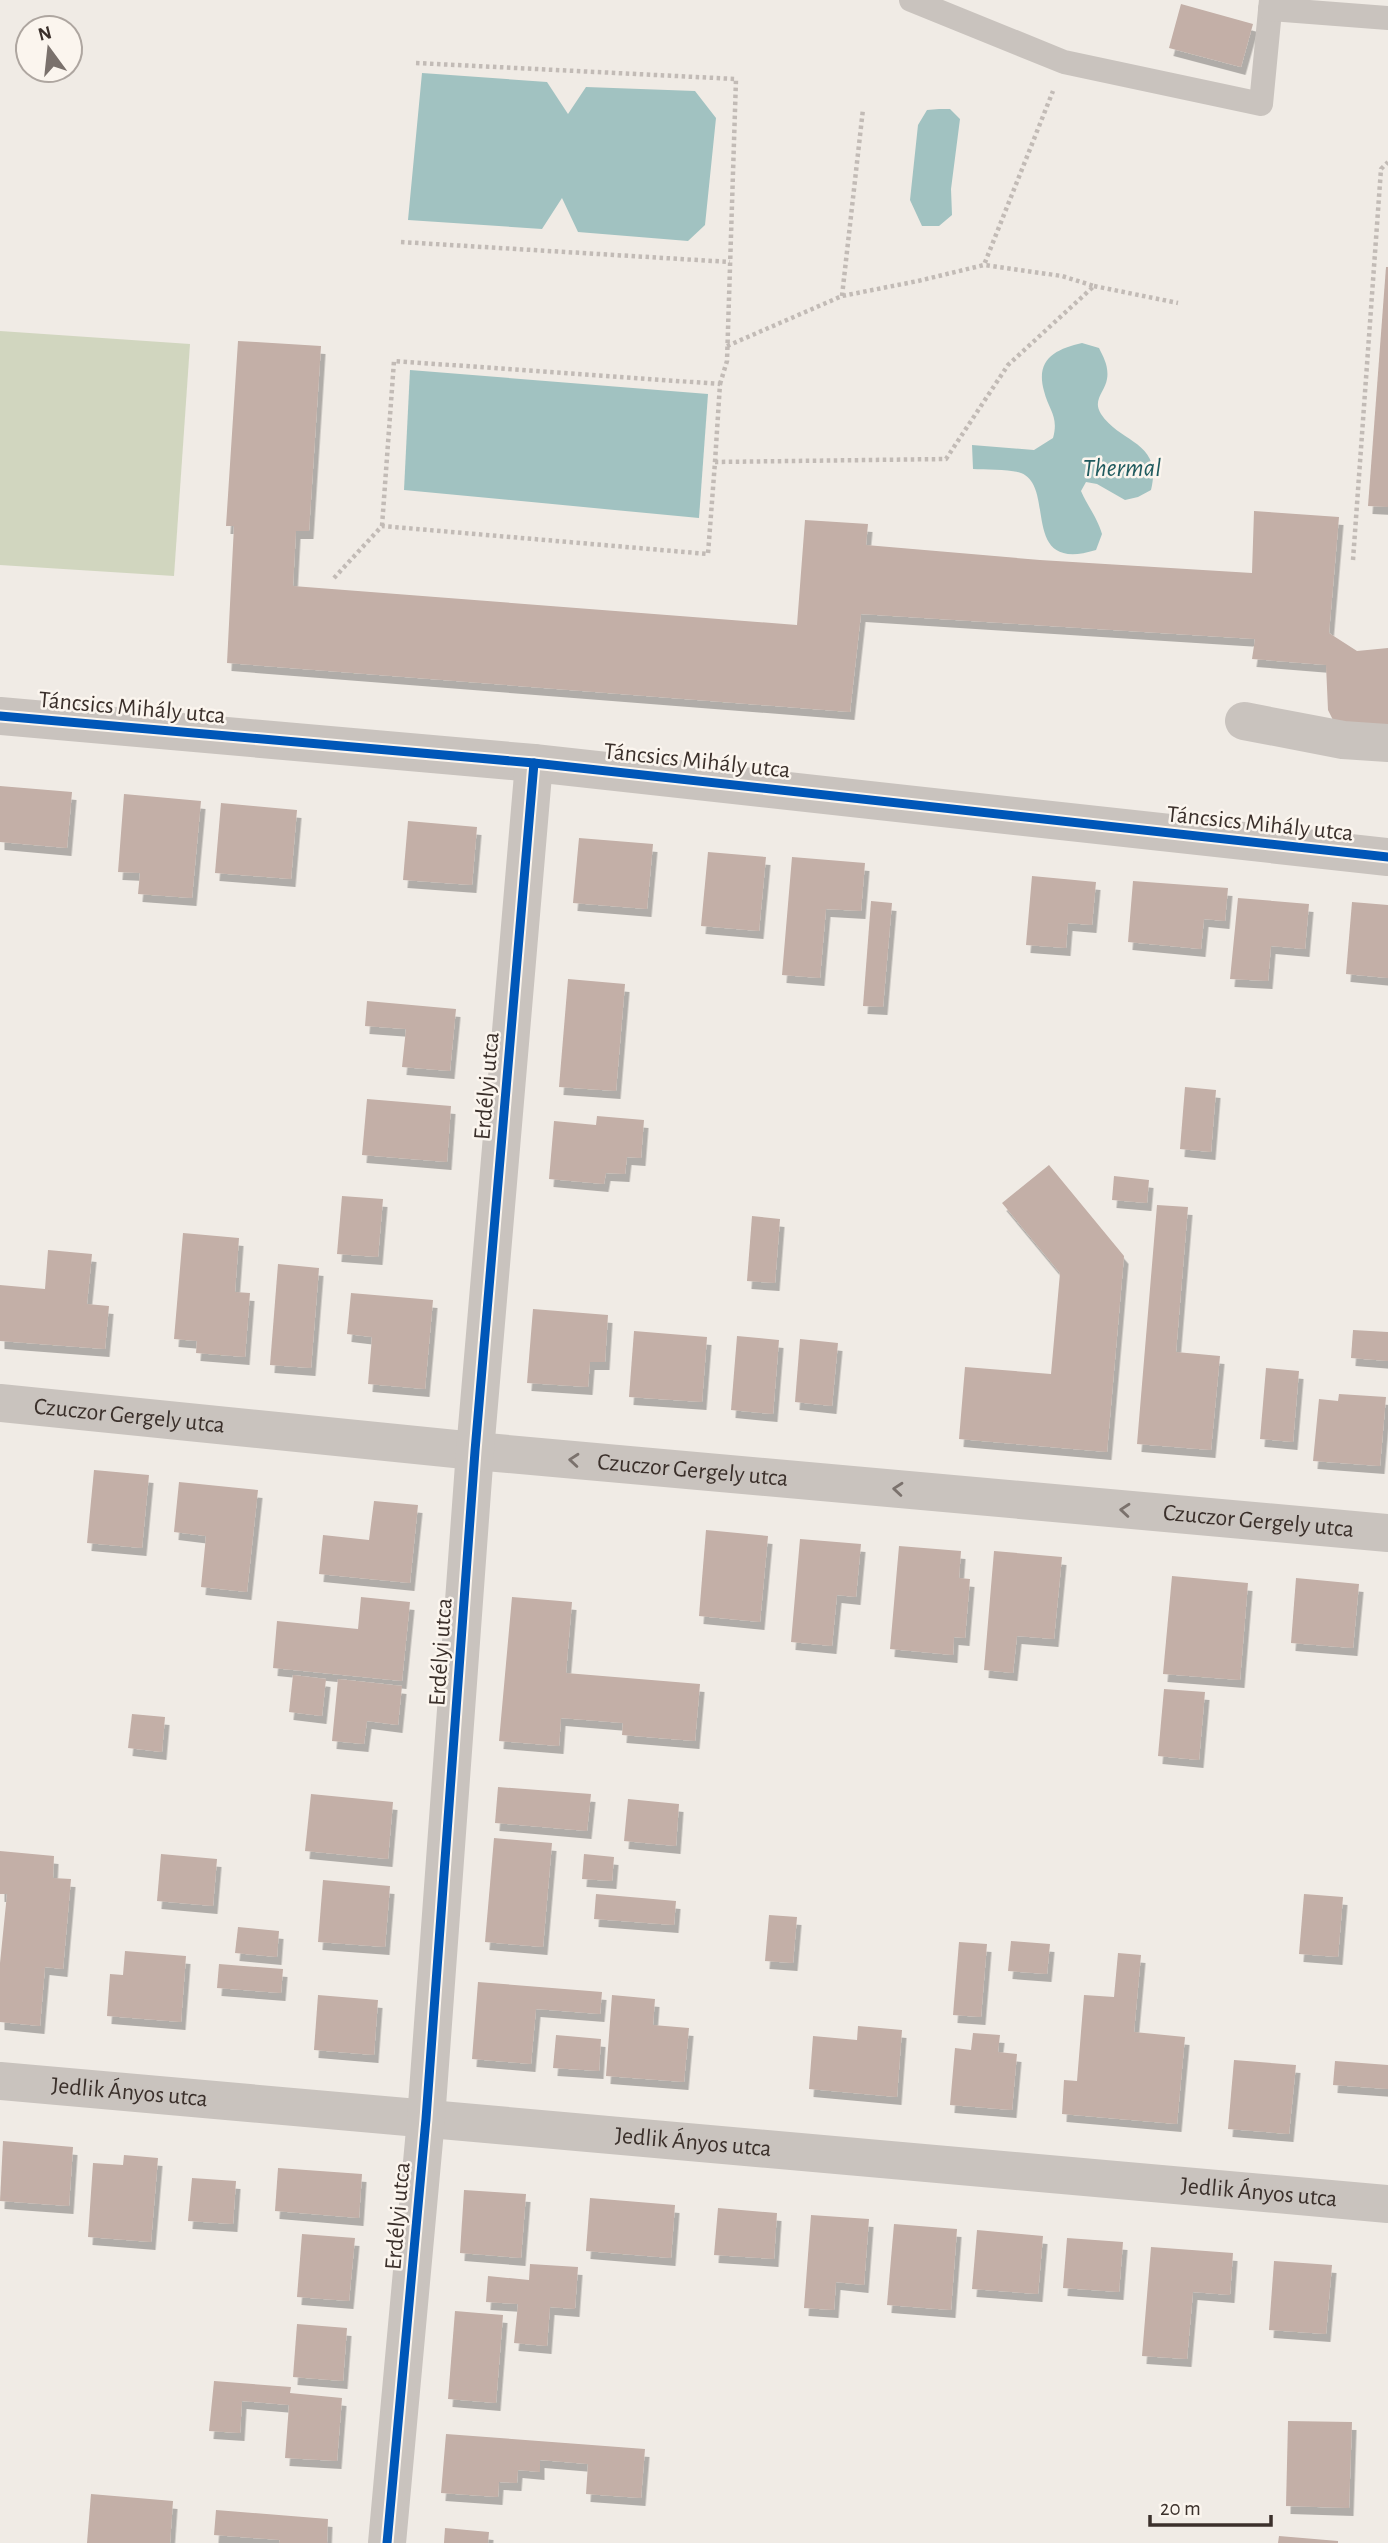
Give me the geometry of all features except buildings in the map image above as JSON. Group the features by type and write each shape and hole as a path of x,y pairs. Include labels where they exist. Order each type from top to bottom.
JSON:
{"street":[{"name":"Táncsics Mihály utca","path":"0,716 534,763 1388,857"},
{"path":"1244,721 1343,740 1388,743"},
{"name":"Erdélyi utca","path":"387,2543 426,2119 475,1451 534,763"},
{"name":"Czuczor Gergely utca","path":"0,1403 475,1451 1388,1533"},
{"name":"Jedlik Ányos utca","path":"0,2081 1388,2204"}],"lane":[{"path":"911,0 1064,62 1261,104 1270,5 1388,18"}],"path":[{"path":"984,265 1064,62"},
{"path":"382,526 708,554 720,384 727,360 736,79 416,63"},
{"path":"842,296 863,109"},
{"path":"1353,560 1381,169 1388,162"},
{"path":"401,242 730,262"},
{"path":"727,346 842,296 918,282 984,265 1062,276 1094,286 1178,303"},
{"path":"715,462 946,459 1008,365 1094,286"},
{"path":"334,578 382,526 394,361 720,384"}],"green space":[{"path":"0,331 190,344 174,576 0,565"}],"water":[{"path":"422,73 547,82 568,114 586,87 695,91 716,118 705,225 688,241 578,232 562,198 542,229 408,220"},
{"path":"950,109 960,119 951,189 952,215 939,226 922,226 910,200 918,125 927,110"},
{"name":"Thermal","path":"1082,343 1099,348 1107,367 1106,384 1098,404 1101,414 1109,424 1146,452 1153,474 1151,490 1125,500 1097,484 1086,482 1081,491 1102,534 1096,550 1072,554 1056,550 1047,540 1037,494 1031,481 1021,473 973,469 972,445 1034,450 1053,438 1054,419 1044,391 1042,371 1045,363 1056,352"},
{"path":"410,370 708,394 699,518 404,490"}],"cycle path":[{"path":"0,716 534,763 1388,857"},
{"path":"387,2543 426,2119 475,1451 534,763"}]}
